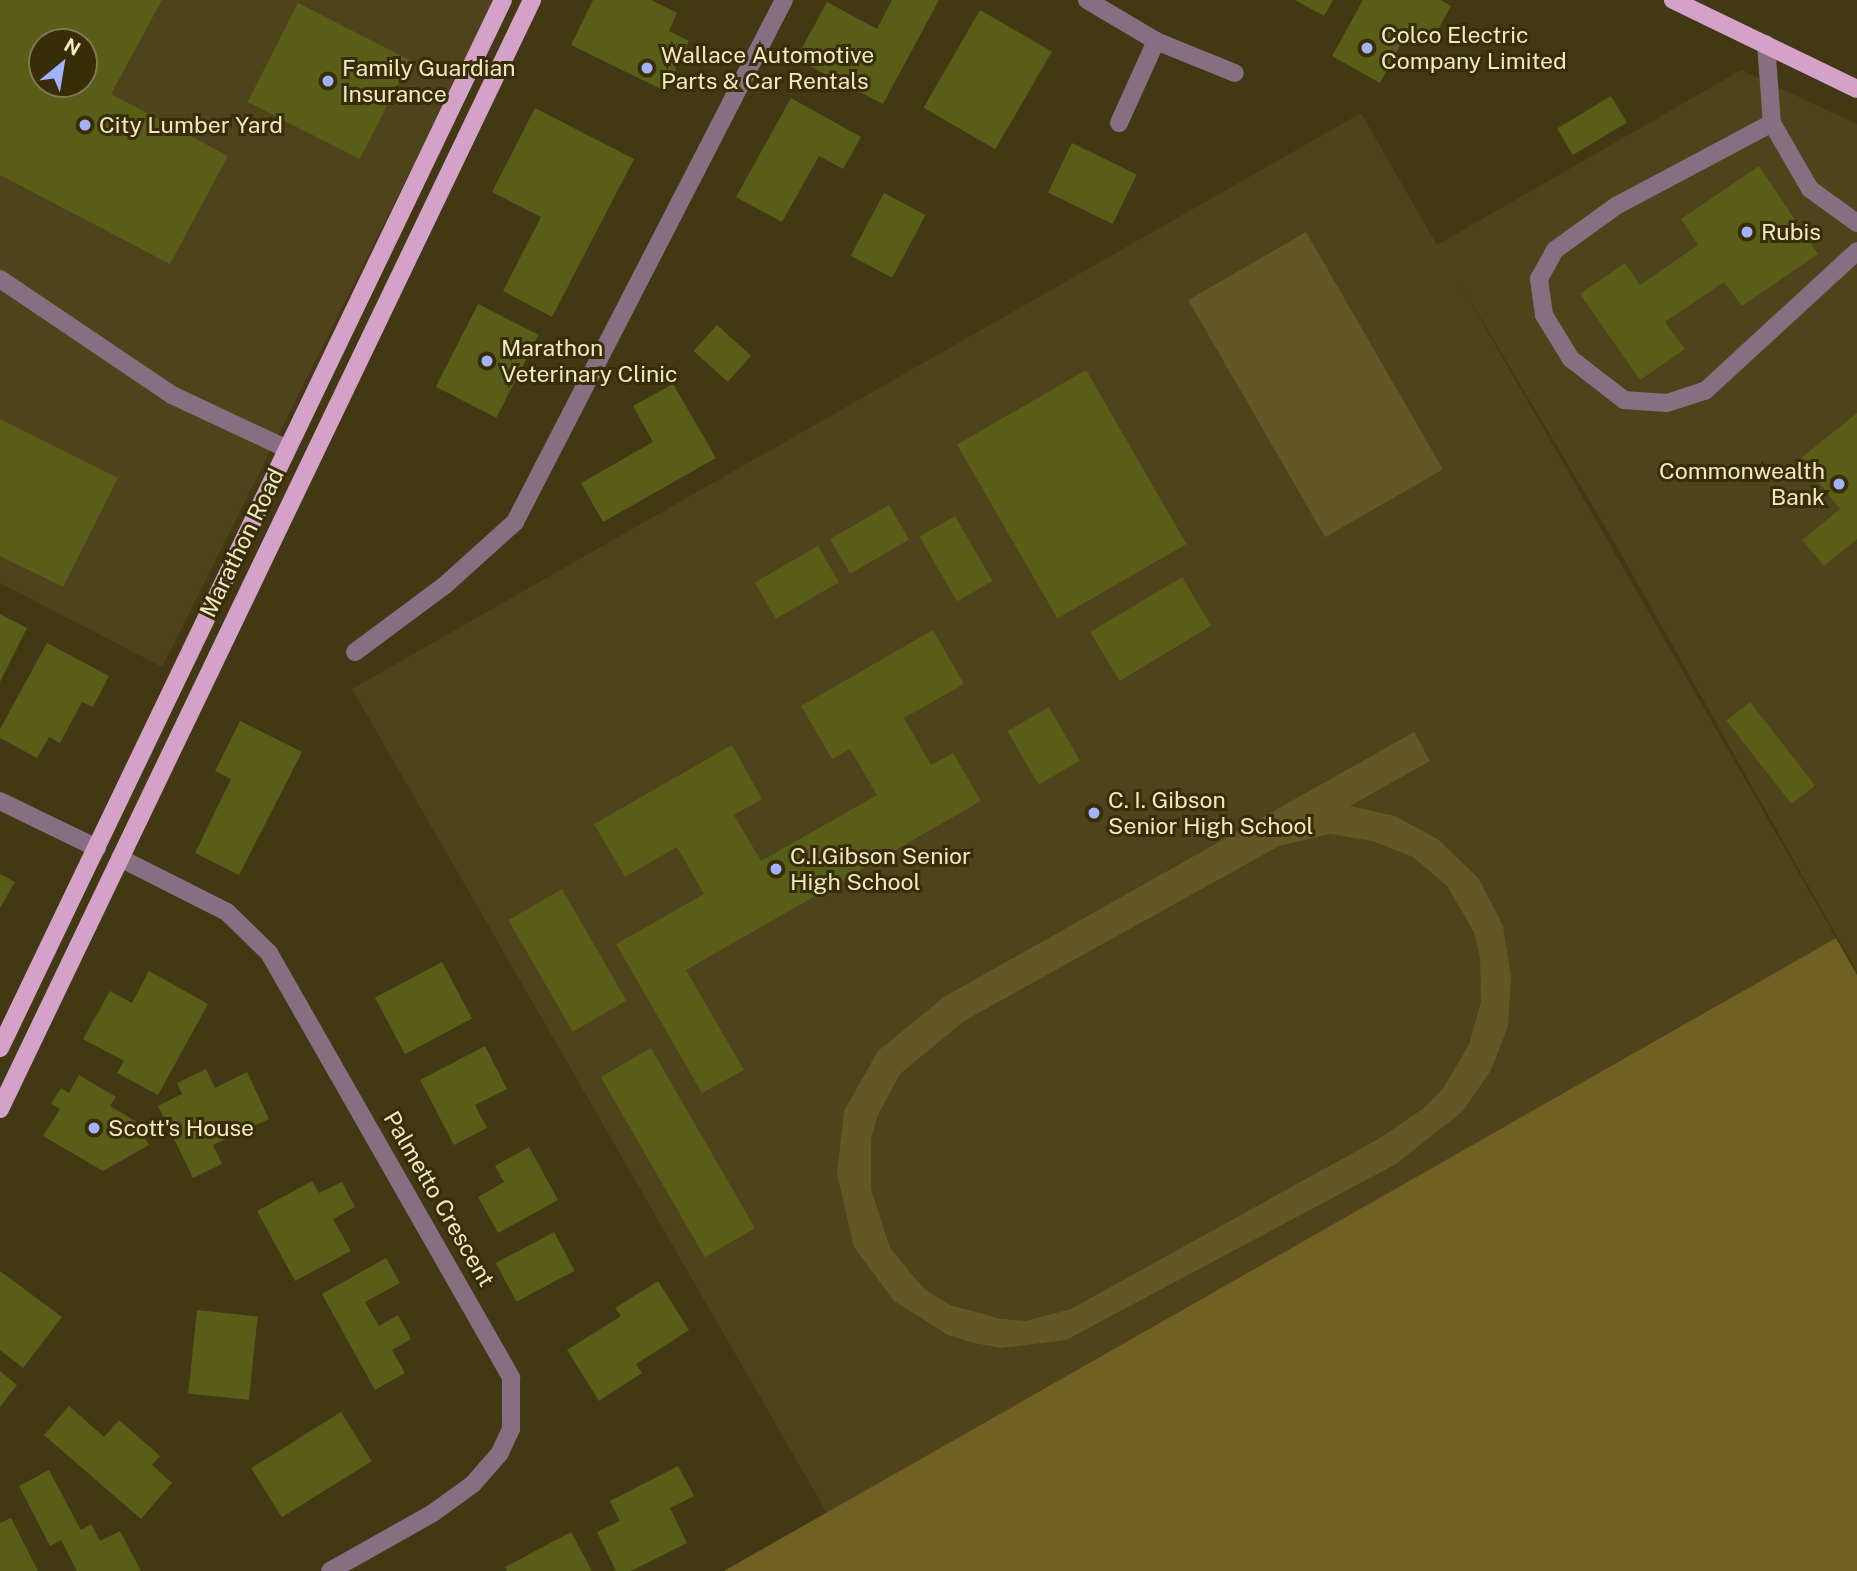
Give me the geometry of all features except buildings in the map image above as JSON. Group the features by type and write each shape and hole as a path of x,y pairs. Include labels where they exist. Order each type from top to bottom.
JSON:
{"main road":[{"name":"Marathon Road","path":"0,1048 285,448 503,0"},
{"name":"Marathon Road","path":"0,1109 532,0"},
{"path":"1673,0 1857,89"}],"street":[{"path":"355,652 444,586 515,522 784,0"},
{"path":"1087,0 1156,41 1235,73"},
{"path":"1119,123 1156,41"},
{"path":"1766,44 1772,123 1810,189 1857,223"},
{"path":"1772,123 1616,206 1555,250 1539,279 1544,315 1571,359 1624,401 1667,403 1705,390 1857,251"},
{"path":"0,279 172,395 285,448"},
{"path":"222,582 246,594"},
{"path":"0,801 97,848"},
{"name":"Palmetto Crescent","path":"120,858 218,907 249,930 269,953 511,1378 511,1429 500,1453 473,1484 433,1513 330,1571"}],"shaded area":[{"path":"0,0 496,0 162,667 0,583"},
{"name":"C. I. Gibson Senior High School","path":"1741,70 1857,124 1857,972 1612,538 1459,282 1836,938 827,1513 352,689 1361,113 1437,245"},
{"path":"1306,232 1443,469 1325,537 1188,300"},
{"path":"1414,732 1430,761 1350,806 1395,816 1439,840 1479,879 1503,926 1511,976 1508,1026 1491,1070 1463,1111 1396,1164 1066,1340 1001,1348 948,1335 894,1301 854,1247 837,1174 844,1111 878,1051 944,997","holes":["1330,834 1372,841 1413,857 1447,886 1474,932 1480,957 1481,1002 1469,1044 1444,1087 1424,1108 1380,1138 1071,1309 1026,1321 1001,1319 950,1305 924,1289 890,1248 871,1189 871,1139 878,1115 900,1074 964,1021 1279,846"]},
{"path":"1836,938 1857,975 1857,1571 724,1571"}],"place":[{"name":"Colco Electric Company Limited","path":"1367,48"},
{"name":"Wallace Automotive Parts & Car Rentals","path":"647,68"},
{"name":"Family Guardian Insurance","path":"328,81"},
{"name":"City Lumber Yard","path":"85,125"},
{"name":"Rubis","path":"1747,232"},
{"name":"Marathon Veterinary Clinic","path":"487,361"},
{"name":"Commonwealth Bank","path":"1839,484"},
{"name":"C. I. Gibson Senior High School","path":"1094,813"},
{"name":"C.I.Gibson Senior High School","path":"776,869"},
{"name":"Scott's House","path":"94,1128"}]}
